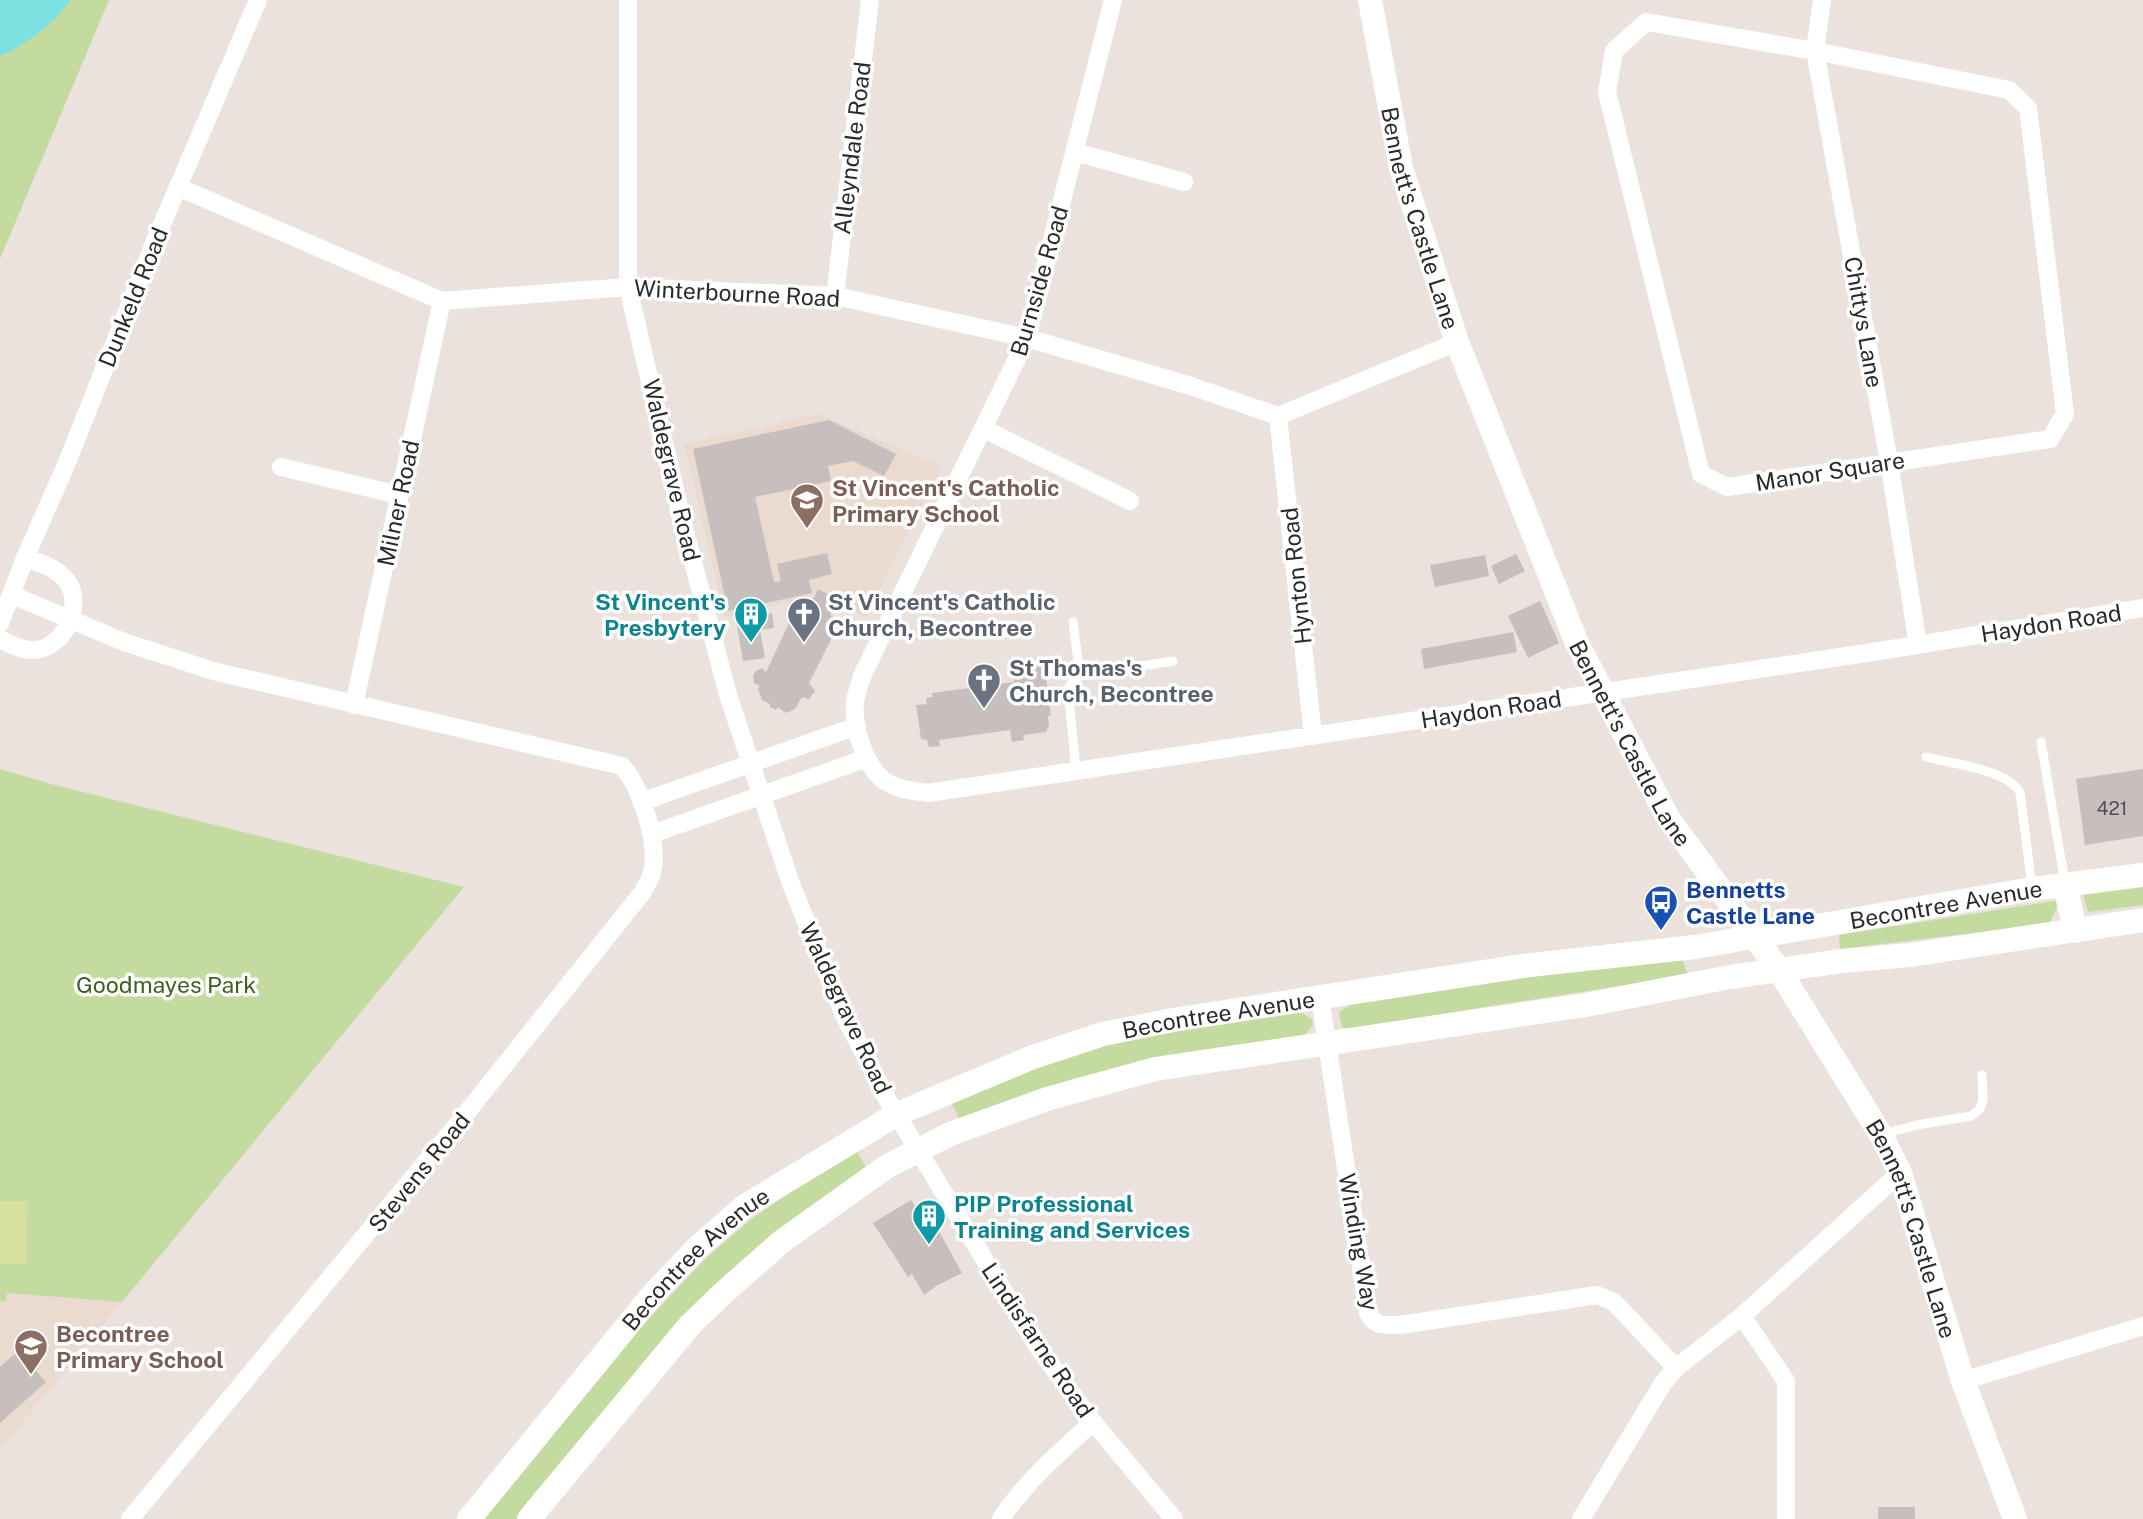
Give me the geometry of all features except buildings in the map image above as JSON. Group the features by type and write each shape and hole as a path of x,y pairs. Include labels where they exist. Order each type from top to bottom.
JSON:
{"street":[{"name":"Dunkeld Road","path":"0,623 178,187 258,0"},
{"name":"Waldegrave Road","path":"628,0 628,287 682,520 728,695 791,884 844,1015 918,1150"},
{"name":"Alleyndale Road","path":"835,296 870,0"},
{"name":"Burnside Road","path":"882,778 867,758 857,726 855,701 862,676 1027,338 1113,0"},
{"name":"Bennett's Castle Lane","path":"1370,0 1401,168 1457,342 1576,641 1668,818 1779,970 1881,1135 1900,1173 1963,1381 2015,1519"},
{"name":"Chittys Lane","path":"1822,0 1815,51 1889,461 1918,645"},
{"name":"Manor Square","path":"1646,22 1815,51 2009,90 2028,108 2065,414 2050,439 1727,487 1701,474 1607,92 1614,51 1646,22"},
{"path":"1075,152 1184,182"},
{"name":"Winterbourne Road","path":"178,187 442,301 628,287 835,296 1027,338 1191,386 1278,416"},
{"name":"Milner Road","path":"354,705 442,301"},
{"path":"1278,416 1457,342"},
{"name":"Hynton Road","path":"1278,416 1313,736"},
{"path":"984,429 1130,501"},
{"path":"281,467 399,495"},
{"path":"0,639 11,645 33,650 51,644 63,634 71,620 72,590 62,576 46,564 25,558"},
{"name":"Stevens Road","path":"12,595 124,642 213,671 622,766 634,780 652,834 654,856 651,875 642,893 452,1132 130,1519"},
{"name":"Haydon Road","path":"882,778 901,789 928,793 1918,645 2143,608"},
{"path":"641,802 857,726"},
{"path":"652,834 867,758"},
{"name":"Becontree Avenue","path":"469,1519 654,1293 697,1248 745,1206 897,1114 1033,1056 1103,1034 1173,1020 1522,967 1685,948 2032,889 2143,875"},
{"path":"2065,884 2075,931"},
{"name":"Becontree Avenue","path":"529,1519 690,1325 721,1295 781,1242 886,1167 950,1134 1047,1099 1155,1069 1586,1005 1779,970 1910,955 2143,920"},
{"name":"Winding Way","path":"1320,997 1371,1320 1376,1324 1400,1325 1597,1295 1614,1301 1676,1368"},
{"name":"Lindisfarne Road","path":"918,1150 1037,1346 1093,1422 1174,1519"},
{"path":"1581,1519 1663,1383 1676,1368 1742,1316 1900,1173"},
{"path":"1742,1316 1786,1381 1786,1519"},
{"path":"1963,1381 2143,1326"},
{"path":"1001,1519 1017,1496 1093,1422"}],"lane":[{"path":"1073,622 1080,676"},
{"path":"1076,770 1068,689 1073,681 1080,676 1173,661"},
{"path":"2041,743 2065,884"},
{"path":"1926,757 2001,776 2014,783 2022,802 2032,889"},
{"path":"1881,1135 1972,1115 1980,1109 1983,1099 1982,1075"}],"shaded area":[{"name":"St Vincent's Catholic Primary School","path":"818,414 942,466 866,618 820,593 725,618 684,444"},
{"name":"Becontree Primary School","path":"7,1293 122,1302 0,1450 0,1301 6,1301"}],"green space":[{"path":"0,0 109,0 0,259"},
{"name":"Goodmayes Park","path":"0,769 464,887 122,1302 7,1293 6,1301 0,1301"},
{"path":"2143,885 2143,905 2088,912 2083,895"},
{"path":"2055,901 2057,907 2049,924 1840,949 1839,935"},
{"path":"1682,959 1688,975 1346,1029 1342,1027 1339,1012 1350,1005 1637,961"},
{"path":"1300,1012 1312,1019 1313,1025 1303,1037 1144,1061 1069,1080 961,1122 949,1098 1116,1041"},
{"path":"855,1149 868,1170 816,1204 518,1519 484,1519 642,1326 704,1260 749,1221"},
{"path":"0,1201 28,1201 27,1264 0,1264"}],"water":[{"path":"0,0 70,0 57,17 39,32 0,56"}],"place":[{"name":"St Vincent's Catholic Primary School","path":"807,530"},
{"name":"St Vincent's Presbytery","path":"751,644"},
{"name":"St Vincent's Catholic Church, Becontree","path":"804,644"},
{"name":"St Thomas's Church, Becontree","path":"984,710"},
{"name":"Bennetts Castle Lane","path":"1661,932"},
{"name":"PIP Professional Training and Services","path":"929,1246"},
{"name":"Becontree Primary School","path":"31,1376"}]}
